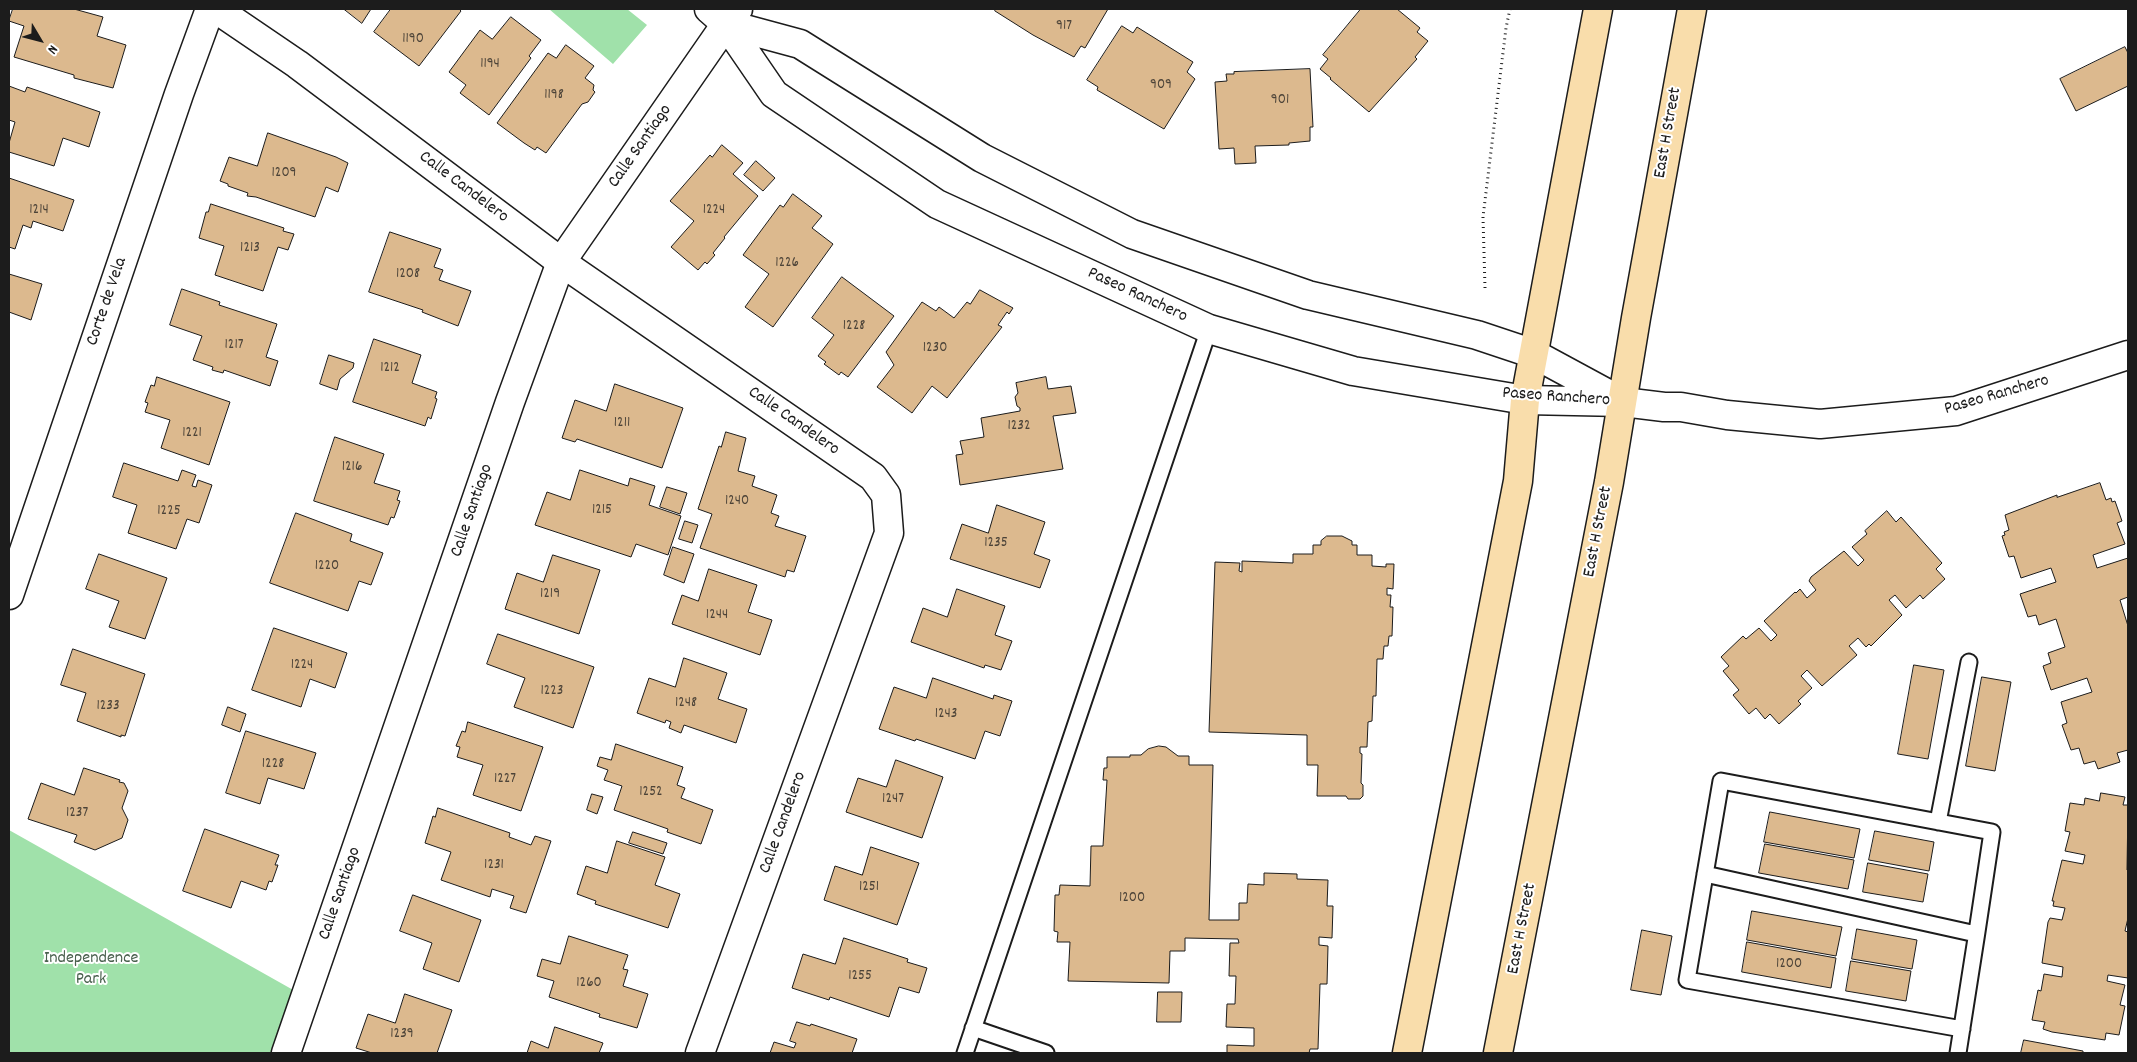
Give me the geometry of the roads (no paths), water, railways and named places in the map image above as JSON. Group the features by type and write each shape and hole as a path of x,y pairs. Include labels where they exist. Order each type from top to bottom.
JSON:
{"main road":[{"path":"1407,1053 1518,481 1525,400 1598,9"},
{"name":"East H Street","path":"1498,1053 1623,402 1636,318 1692,9"}],"street":[{"name":"Corte de Vela","path":"9,595 173,110 210,9"},
{"name":"Calle Candelero","path":"216,9 298,64 561,262 873,477 886,495 889,533 700,1053"},
{"name":"Calle Santiago","path":"286,1053 510,402 561,262 724,14"},
{"name":"Paseo Ranchero","path":"724,14 800,44 982,158 1132,234 1308,295 1477,335 1534,354 1623,402"},
{"name":"Paseo Ranchero","path":"724,14 774,94 937,204 1209,329 1353,371 1525,400 1623,402 1820,424 1956,411 2128,357"}],"lane":[{"path":"965,1053 1209,329"},
{"path":"1938,822 1969,662"},
{"path":"1958,1053 1962,1029 1976,934 1992,832 1721,781 1687,980 1962,1029"},
{"path":"1705,874 1976,934"},
{"path":"973,1028 1046,1053"}],"park label":[{"name":"Independence Park","path":"91,970"}]}
